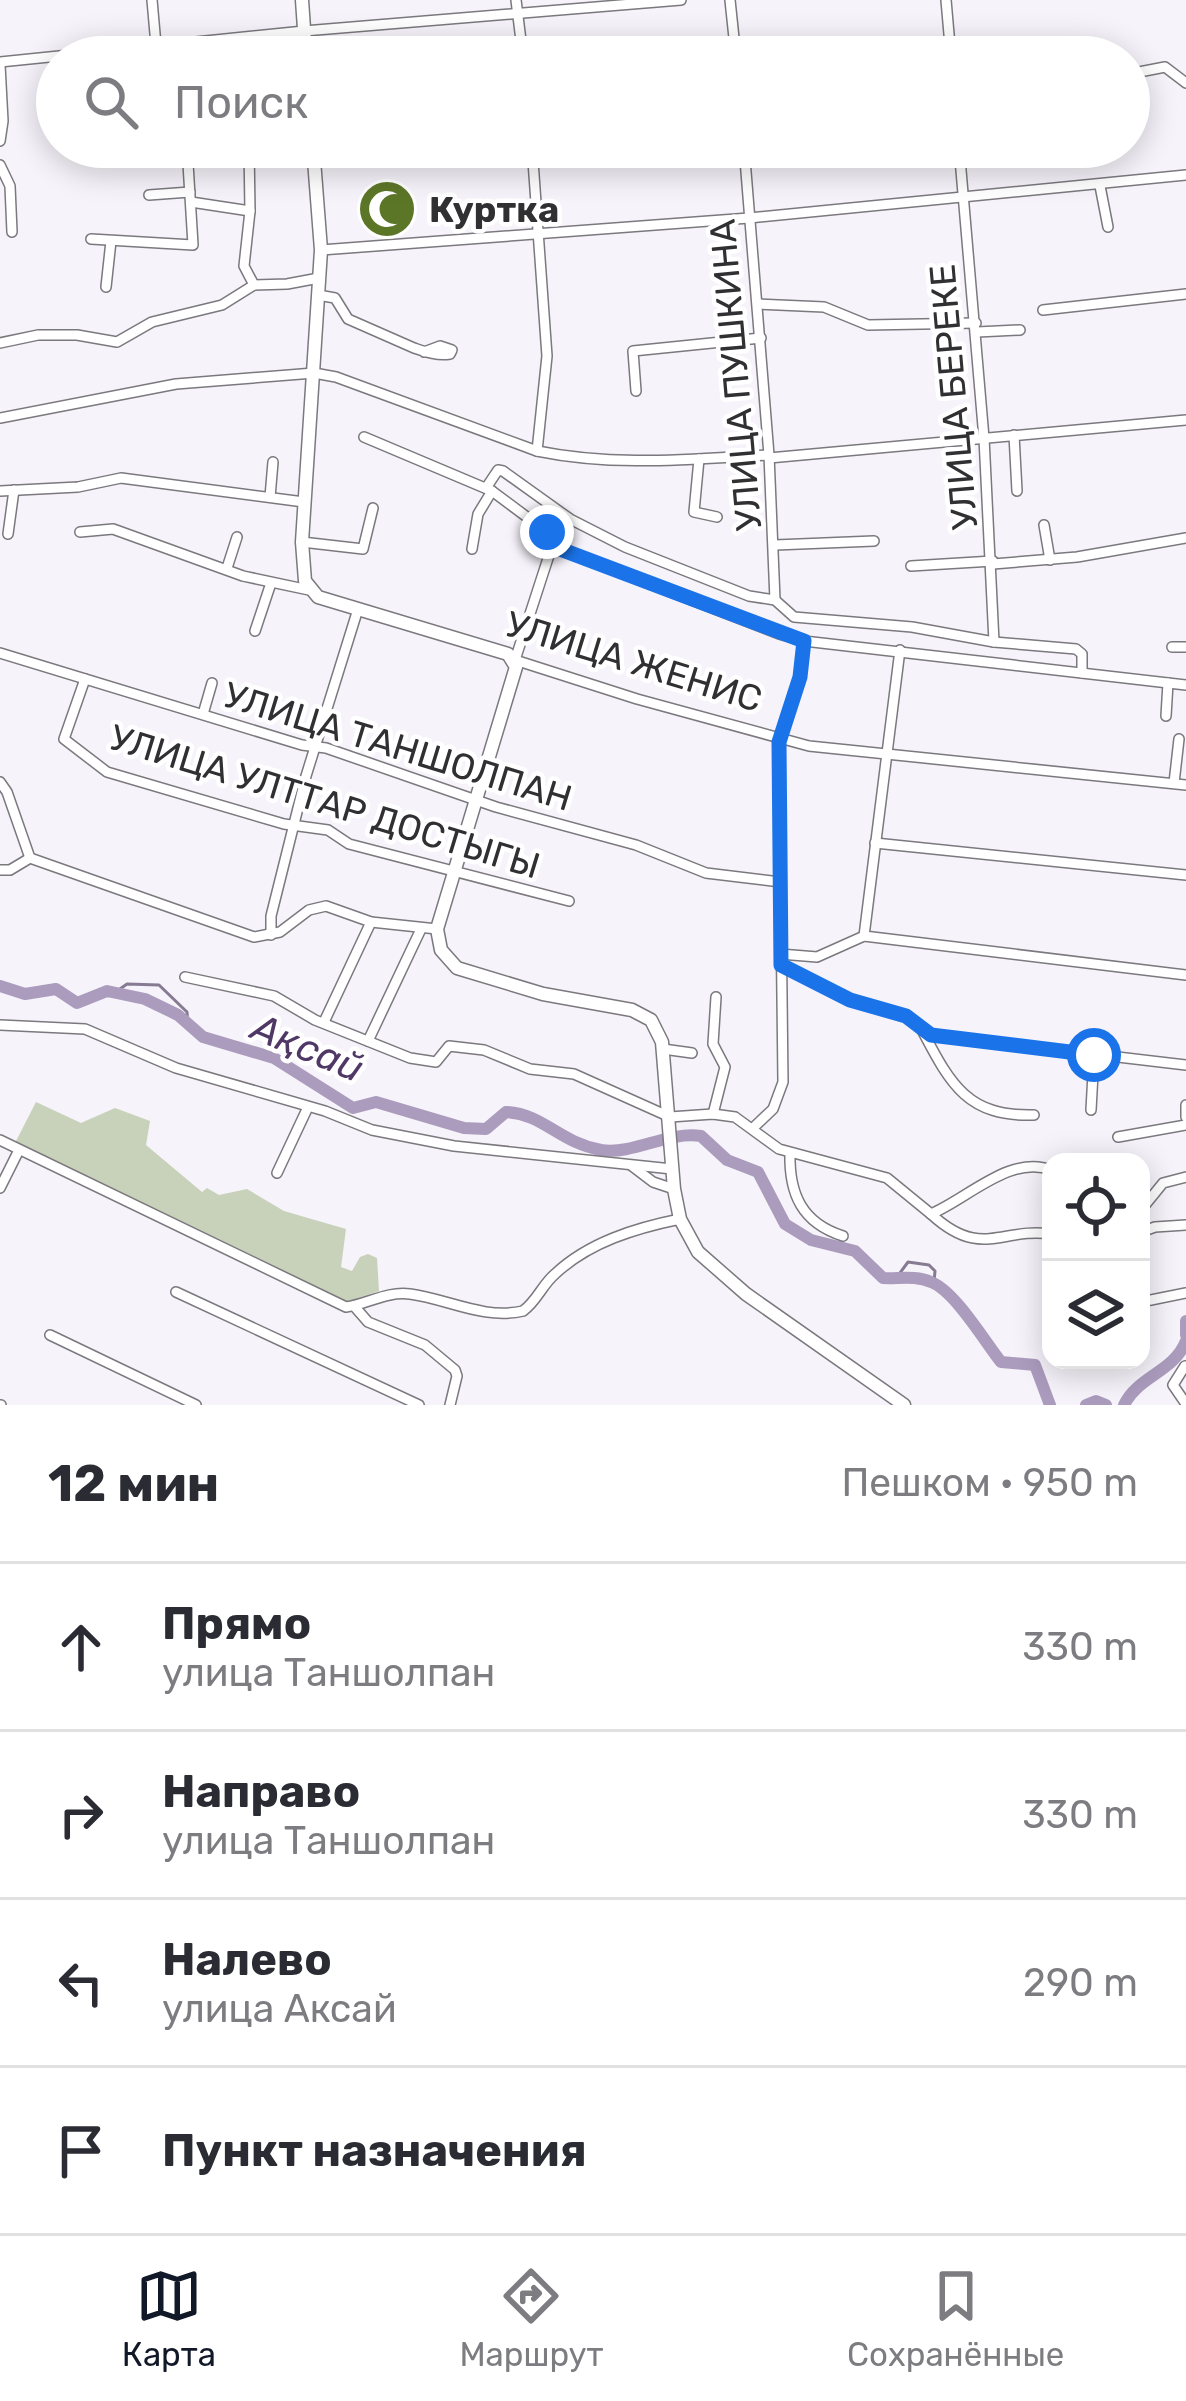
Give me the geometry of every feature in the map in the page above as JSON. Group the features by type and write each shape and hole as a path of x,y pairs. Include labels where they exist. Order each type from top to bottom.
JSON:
{"main road":[{"path":"302,0 304,36"},
{"path":"310,590 302,542 321,250 315,168"},
{"name":"УЛИЦА ЖЕНИС","path":"310,590 515,660"},
{"path":"515,660 516,674 437,929 441,950 457,968 524,989 632,1010 651,1020 663,1048 680,1219 698,1252 726,1279 904,1405"}],"street":[{"path":"152,0 155,36"},
{"path":"516,0 521,36"},
{"path":"248,36 681,0"},
{"path":"730,0 734,36"},
{"path":"946,0 949,36"},
{"path":"0,141 0,64 36,60"},
{"path":"1150,70 1165,68 1186,83"},
{"path":"0,165 10,185 12,232"},
{"path":"91,239 193,245 189,168"},
{"path":"249,168 244,266 254,285"},
{"path":"533,168 547,356 537,451"},
{"name":"УЛИЦА ПУШКИНА","path":"745,168 761,338 775,599"},
{"name":"УЛИЦА БЕРЕКЕ","path":"961,168 985,438 994,642"},
{"path":"321,250 536,237 1186,175"},
{"path":"1100,186 1108,227"},
{"path":"149,195 191,197 250,211"},
{"path":"106,287 111,241"},
{"path":"0,343 38,335 117,342 152,322 222,305 254,285 319,278"},
{"path":"1042,310 1186,294"},
{"path":"318,295 335,298 348,319 424,352"},
{"path":"758,304 824,307 868,325 1020,330"},
{"path":"636,391 633,351 761,338"},
{"path":"0,418 176,384 314,373 537,451 616,461 769,456 1186,420"},
{"path":"1014,435 1017,491"},
{"path":"364,436 489,490 547,532 552,546 515,660"},
{"path":"699,459 694,512 717,517"},
{"path":"270,497 273,462"},
{"path":"472,549 478,514 499,470 570,519 625,547 749,596 775,599 794,617 1076,649 1082,654 1082,673"},
{"path":"0,490 78,488 121,478 304,502"},
{"path":"8,533 14,490"},
{"path":"302,542 363,549 373,508"},
{"path":"1044,526 1050,560"},
{"name":"УЛИЦА ЖЕНИС","path":"80,532 113,530 271,584 310,590"},
{"path":"227,568 237,538"},
{"path":"911,566 1050,560 1186,538"},
{"path":"775,545 874,541"},
{"path":"552,546 804,641 1186,686"},
{"path":"255,631 271,584"},
{"path":"271,935 271,916 315,747 358,609"},
{"path":"855,646 865,625"},
{"path":"753,1129 773,1108 783,1082 780,737 800,677 804,641"},
{"path":"1172,647 1186,647"},
{"path":"864,936 899,650"},
{"name":"УЛИЦА ТАНШОЛПАН","path":"0,653 636,845 706,873 780,882"},
{"name":"УЛИЦА ЖЕНИС","path":"515,660 809,746 1180,784"},
{"name":"УЛИЦА УЛТТАР ДОСТЫГЫ","path":"86,679 64,739 99,770 328,830 349,844 568,901"},
{"path":"203,714 212,683"},
{"path":"1166,716 1168,683"},
{"path":"1180,739 1180,784"},
{"path":"0,782 30,858"},
{"path":"875,843 1186,875"},
{"path":"0,870 10,870 30,858"},
{"path":"30,858 254,937 271,935 326,906 371,922 437,929"},
{"path":"324,1022 371,922"},
{"path":"368,1041 421,929"},
{"path":"781,959 817,957 864,936 1186,975"},
{"path":"781,959 850,1000 906,1016 973,1104 1000,1115 1034,1115"},
{"path":"185,977 274,996 368,1041 428,1062 441,1059 446,1034"},
{"path":"713,1114 725,1067 712,1044 716,997"},
{"path":"0,1025 86,1029 176,1068 353,1125 454,1146 672,1169"},
{"path":"922,1032 1186,1065"},
{"path":"446,1048 484,1050 530,1069 574,1075 670,1124 713,1114 735,1117 790,1153 887,1178 941,1224 982,1242 1042,1233"},
{"path":"663,1048 692,1053"},
{"path":"1090,1110 1094,1055"},
{"path":"1118,1137 1186,1121 1186,1105"},
{"path":"277,1173 308,1107"},
{"path":"0,1140 332,1303 354,1306 406,1293 485,1313 523,1311 556,1273 579,1256 628,1231 680,1219"},
{"path":"1,1182 19,1150"},
{"path":"790,1153 789,1175 800,1208 818,1225 843,1236"},
{"path":"632,1166 653,1182 674,1189"},
{"path":"932,1214 1017,1168 1042,1167"},
{"path":"1150,1199 1163,1183 1186,1177"},
{"path":"1150,1229 1186,1225"},
{"path":"176,1292 419,1405"},
{"path":"1150,1300 1186,1293"},
{"path":"354,1306 368,1322 425,1345 454,1370 457,1376 450,1405"},
{"path":"50,1335 196,1405"},
{"path":"1185,1366 1174,1385 1186,1404"}],"green space":[{"path":"36,1102 81,1123 115,1108 150,1121 146,1145 202,1192 207,1188 219,1195 247,1189 284,1211 346,1229 341,1267 352,1271 360,1257 377,1258 379,1291 346,1302 15,1143"}],"waterway":[{"path":"117,991 127,984 159,985 187,1012 188,1024"},
{"name":"Ақсай","path":"0,986 25,994 56,989 77,1003 107,991 145,999 178,1015 203,1037 274,1058 353,1108 376,1102 464,1128 486,1129 506,1112 519,1114 573,1141 613,1151 701,1136 727,1160 758,1172 785,1224 811,1240 855,1251 883,1278 919,1279 940,1287 1001,1362 1035,1365 1050,1405"},
{"path":"897,1277 908,1262 929,1265 935,1271 934,1282"},
{"name":"Ақсай","path":"1186,1321 1186,1335"},
{"name":"Ақсай","path":"1124,1405 1138,1387 1173,1360 1186,1341"},
{"name":"Ақсай","path":"1086,1405 1096,1401 1106,1405"}],"place":[{"name":"Куртка","path":"387,209"}],"route":[{"path":"547,532 552,546 804,641 800,677 779,742 781,965 850,1000 906,1016 931,1035 1094,1055"}]}
